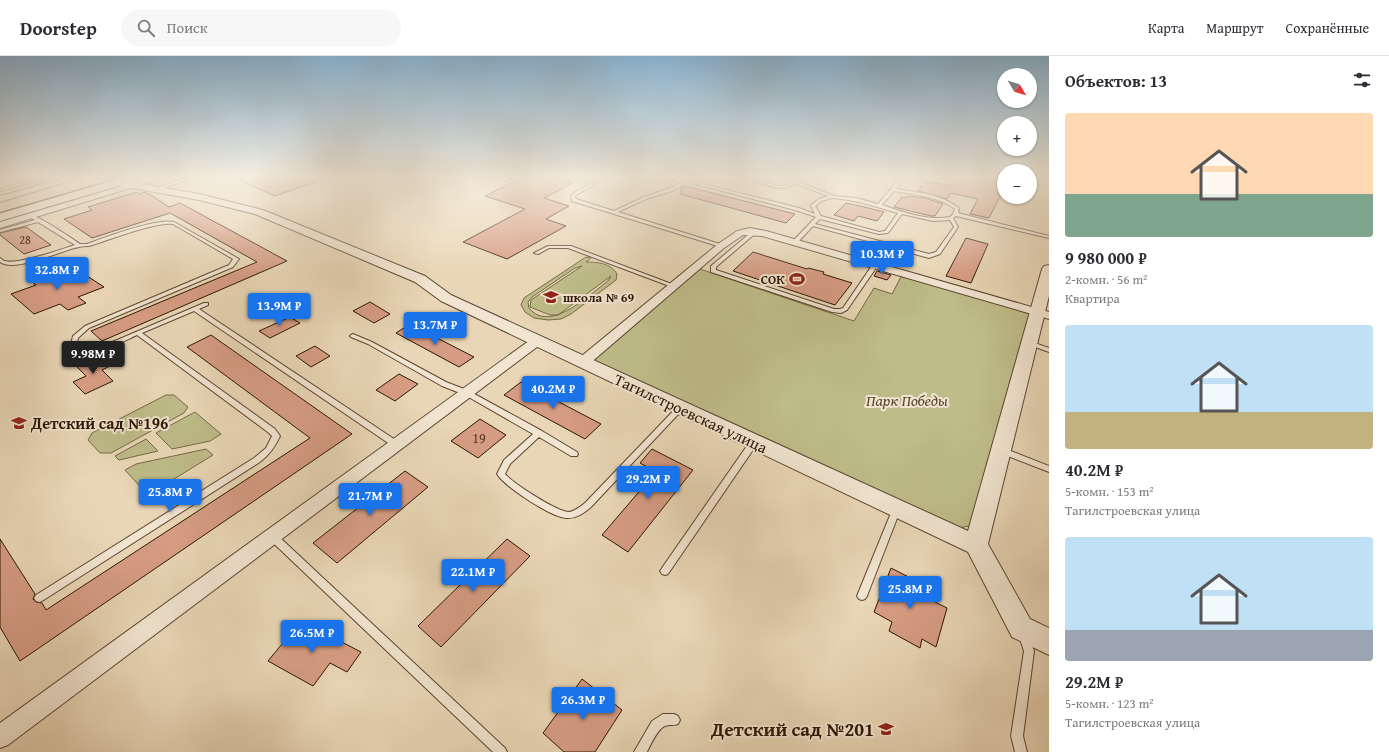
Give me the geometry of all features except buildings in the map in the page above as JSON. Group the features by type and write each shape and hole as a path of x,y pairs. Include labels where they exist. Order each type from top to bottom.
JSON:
{"main road":[{"path":"0,217 23,210"}],"street":[{"path":"0,225 35,218 54,210"},
{"name":"Тагилстроевская улица","path":"253,210 420,279 446,298 976,545"},
{"path":"583,362 721,246 741,231 756,231 1043,314"},
{"path":"1049,269 1043,314 1029,343 976,545 1021,628 1049,642"},
{"path":"0,737 537,341"}],"lane":[{"path":"606,210 721,246"},
{"path":"614,213 619,210"},
{"path":"802,210 819,217 879,233 886,232 901,213"},
{"path":"815,210 819,217"},
{"path":"893,210 937,220 953,216 1049,237"},
{"path":"813,225 929,256 938,253 956,227 953,216 956,210"},
{"path":"795,242 813,225 819,217"},
{"path":"0,231 35,218 79,244"},
{"path":"0,260 4,263 10,263 46,256 79,244 96,243 151,225 170,222 236,259 234,264 87,327 75,337 74,344 80,350 91,351 105,347 206,304"},
{"path":"756,231 713,267 713,271 834,311 841,311 845,309 875,265"},
{"path":"536,253 548,247 569,247 674,286"},
{"path":"195,309 397,445"},
{"path":"39,598 257,460 268,452 274,443 276,436 272,430 138,333"},
{"path":"353,336 370,343 444,384 467,393 574,454"},
{"path":"1029,343 1049,350"},
{"path":"539,433 507,462 501,474 510,483 556,512 565,515 575,514 582,511 588,505 680,408"},
{"path":"665,571 754,442"},
{"path":"1001,450 1049,469"},
{"path":"862,596 897,508"},
{"path":"272,536 500,752"},
{"path":"1021,628 1029,651 1017,736 1021,752"},
{"path":"640,752 656,725 663,720 674,720"}],"green space":[{"path":"586,257 591,258 586,262 607,265 617,274 616,280 571,314 561,319 548,320 534,318 525,312 521,305 524,298","holes":["582,266 531,300 530,307 550,315 555,315 548,317 538,315 529,308 528,302 532,297 575,268","611,276 608,281 581,302 560,314"]},
{"name":"Парк Победы","path":"700,269 854,321 874,288 892,294 902,275 1030,314 972,523 969,526 959,528 596,362 595,359 597,355"},
{"path":"166,395 174,395 188,407 184,413 111,453 100,453 88,440 92,433"},
{"path":"195,412 221,434 210,441 172,449 156,433"},
{"path":"146,439 158,451 119,460 115,456"},
{"path":"206,449 213,455 148,495 125,470 136,464"}],"tram line":[{"path":"0,213 9,210"}],"place":[{"name":"СОК","path":"797,279"},
{"name":"школа № 69","path":"551,297"},
{"name":"Детский сад №196","path":"19,423"},
{"name":"Детский сад №201","path":"886,729"}]}
